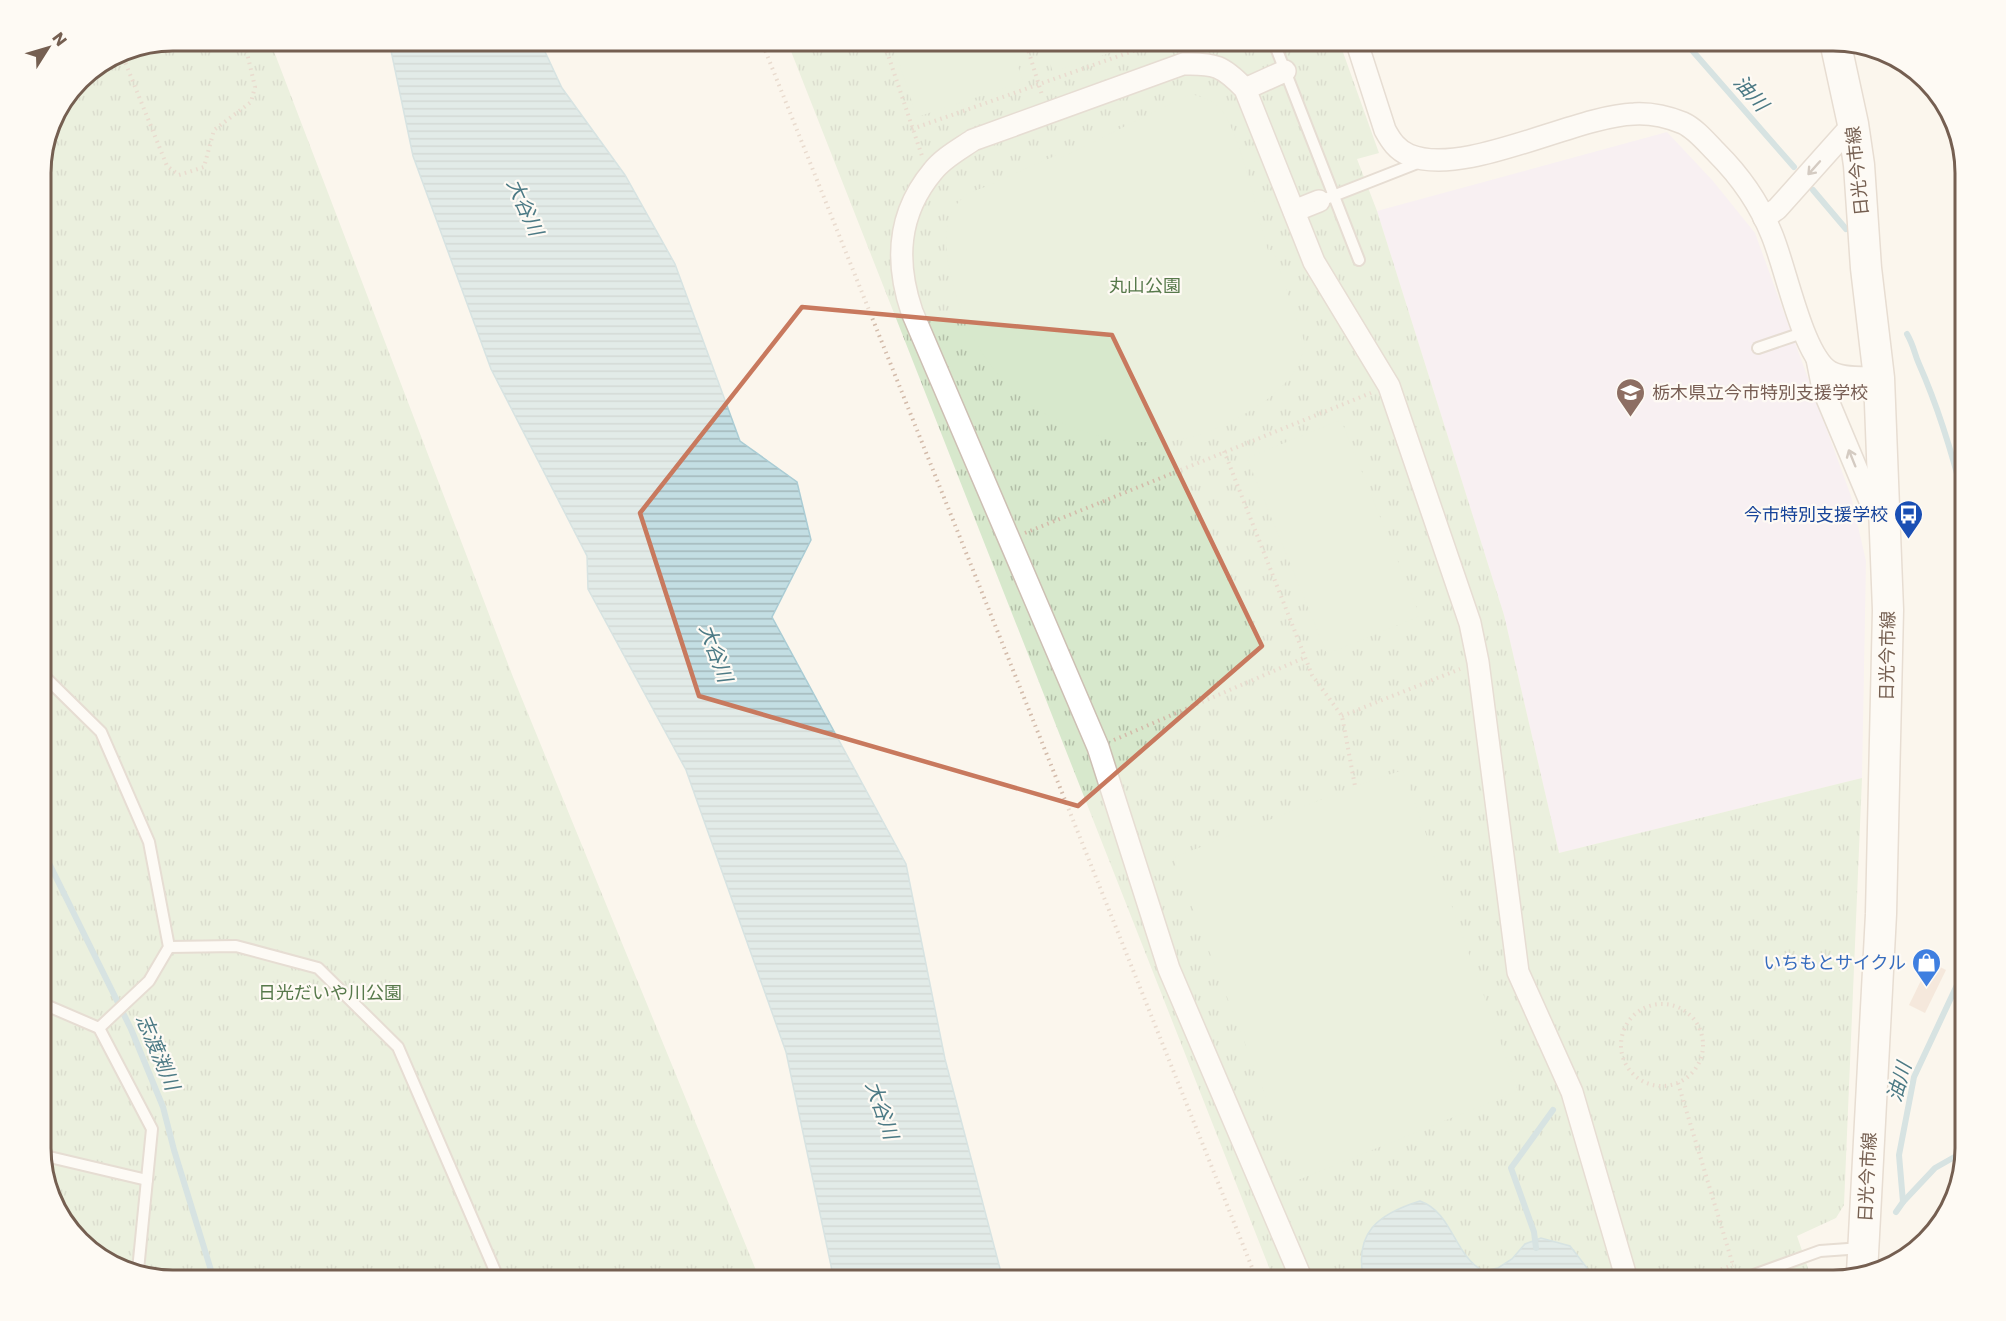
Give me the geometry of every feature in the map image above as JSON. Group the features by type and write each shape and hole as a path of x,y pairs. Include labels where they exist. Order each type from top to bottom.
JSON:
{"main road":[{"name":"日光今市線","path":"1837,51 1853,124 1879,378 1882,502 1888,610 1881,914 1862,1261"}],"street":[{"path":"1360,51 1385,130 1392,142 1410,155 1425,160 1445,161 1499,149 1622,115 1662,116 1690,126 1743,184 1764,218 1817,359 1823,389 1870,501 1882,502"},
{"path":"1297,1270 1169,969 1098,747 957,421 903,285 900,257 908,217 933,171 974,140 1182,64 1207,63 1226,70 1245,89 1314,262 1389,386 1470,623 1478,662 1518,972 1572,1092 1624,1270"},
{"path":"1245,89 1285,71"},
{"path":"1764,218 1776,209 1853,124"},
{"path":"1294,211 1327,198"},
{"path":"1817,359 1833,374 1879,378"}],"lane":[{"path":"1277,51 1327,198 1359,260"},
{"path":"1327,198 1425,160"},
{"path":"1758,348 1805,332"},
{"path":"51,683 101,732 149,842 169,947 149,981 99,1028"},
{"path":"169,947 236,946 318,968 398,1047 494,1270"},
{"path":"51,1007 99,1028 152,1129 138,1265"},
{"path":"51,1157 147,1180"},
{"path":"1769,1270 1820,1251 1862,1261"}],"path":[{"path":"125,61 167,166 179,175 204,166 214,130 251,102 255,87 247,51"},
{"path":"765,51 1253,1270"},
{"path":"887,51 925,163 933,171"},
{"path":"1028,51 1048,113"},
{"path":"912,129 1133,51"},
{"path":"1009,540 1389,386"},
{"path":"1224,451 1312,675 1342,716 1355,786"},
{"path":"1098,747 1306,657"},
{"path":"1342,716 1478,662"},
{"path":"1668,1004 1681,1008 1699,1027 1703,1053 1698,1066 1678,1083 1665,1086 1651,1085 1639,1079 1629,1069 1623,1057 1621,1043 1624,1030 1631,1018 1641,1009 1668,1004"},
{"path":"1678,1083 1733,1265"}],"highlighted area":[{"path":"802,307 1112,335 1262,646 1078,806 699,696 640,513"}],"shaded area":[{"name":"栃木県立今市特別支援学校","path":"1667,132 1713,181 1755,233 1851,496 1866,561 1862,778 1559,853 1504,615 1377,211"}],"green space":[{"name":"日光だいや川公園","path":"274,51 513,677 756,1270 173,1270 134,1264 105,1249 87,1234 67,1209 57,1187 51,1156 51,165 60,126 72,105 93,81 112,67 134,57 157,52"},
{"name":"丸山公園","path":"791,51 1343,51 1379,153 1357,159 1377,211 1504,615 1559,853 1862,778 1844,1205 1836,1218 1797,1236 1809,1270 1270,1270"},
{"path":"895,51 1013,51 1023,82 917,117"},
{"path":"1046,51 1115,51 1053,72"},
{"path":"1190,94 1216,104 1227,118 1248,174 1268,250 1273,250 1305,344 1297,367 1282,387 1252,410 1221,426 1187,438 1160,442 1133,442 1106,438 1054,419 1031,404 1010,387 984,356 966,322 953,285 946,242 949,221 958,203 968,194 1057,155 1059,159"},
{"path":"1341,420 1420,616 1327,654 1247,458"},
{"path":"1403,770 1518,1091 1298,1180 1173,858 1355,786"}],"water":[{"name":"大谷川","path":"391,51 545,51 562,88 625,175 675,264 740,441 797,482 811,540 772,617 906,864 945,1059 1000,1270 832,1270 786,1052 686,770 588,589 587,556 491,369 413,156"},
{"path":"1420,1201 1431,1207 1447,1224 1465,1255 1482,1270 1363,1270 1362,1250 1372,1228 1381,1219"},
{"path":"1541,1238 1570,1246 1587,1270 1488,1270 1498,1268 1512,1259 1525,1244"}],"building":[{"name":"いちもとサイクル","path":"1930,962 1946,970 1925,1013 1909,1005"}],"waterway":[{"name":"油川","path":"1693,51 1794,167"},
{"name":"油川","path":"1813,190 1846,229"},
{"name":"油川","path":"1907,334 1939,415 1955,468"},
{"name":"志渡渕川","path":"51,867 131,1029 163,1107 211,1270"},
{"name":"油川","path":"1896,1212 1903,1202 1899,1155 1914,1077 1955,989"},
{"path":"1536,1248 1534,1232 1511,1168 1553,1110"},
{"path":"1903,1202 1935,1168 1954,1157"}],"place":[{"name":"栃木県立今市特別支援学校","path":"1631,418"},
{"name":"今市特別支援学校","path":"1909,540"},
{"name":"いちもとサイクル","path":"1927,988"}]}
